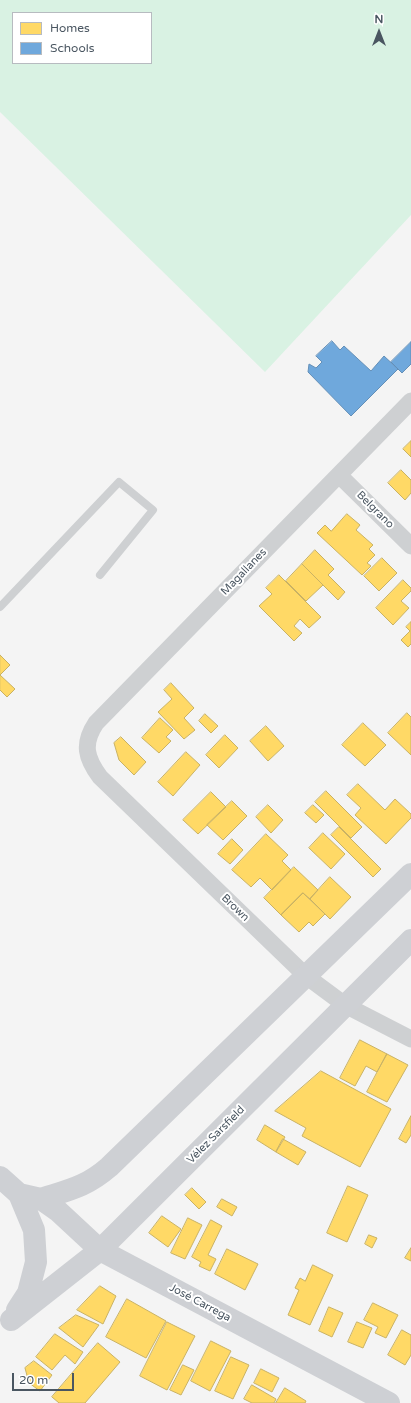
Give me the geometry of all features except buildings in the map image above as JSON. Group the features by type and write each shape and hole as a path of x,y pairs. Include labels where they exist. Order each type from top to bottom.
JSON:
{"street":[{"name":"Magallanes","path":"87,747 90,731 96,723 411,401"},
{"name":"Belgrano","path":"339,475 411,546"},
{"name":"Brown","path":"87,747 88,756 92,766 100,777 306,976 345,1005 411,1039"},
{"path":"41,1199 80,1186 96,1178 109,1167 411,874"},
{"name":"Vélez Sarsfield","path":"6,1324 100,1250 411,940"},
{"path":"0,1178 18,1194 34,1230 36,1262 28,1293 6,1324"},
{"name":"José Carrega","path":"18,1194 41,1199 66,1218 100,1250 389,1403"}],"lane":[{"path":"0,607 119,482 153,510 100,575"}],"green space":[{"path":"0,0 411,0 411,215 265,372 0,112"}]}
